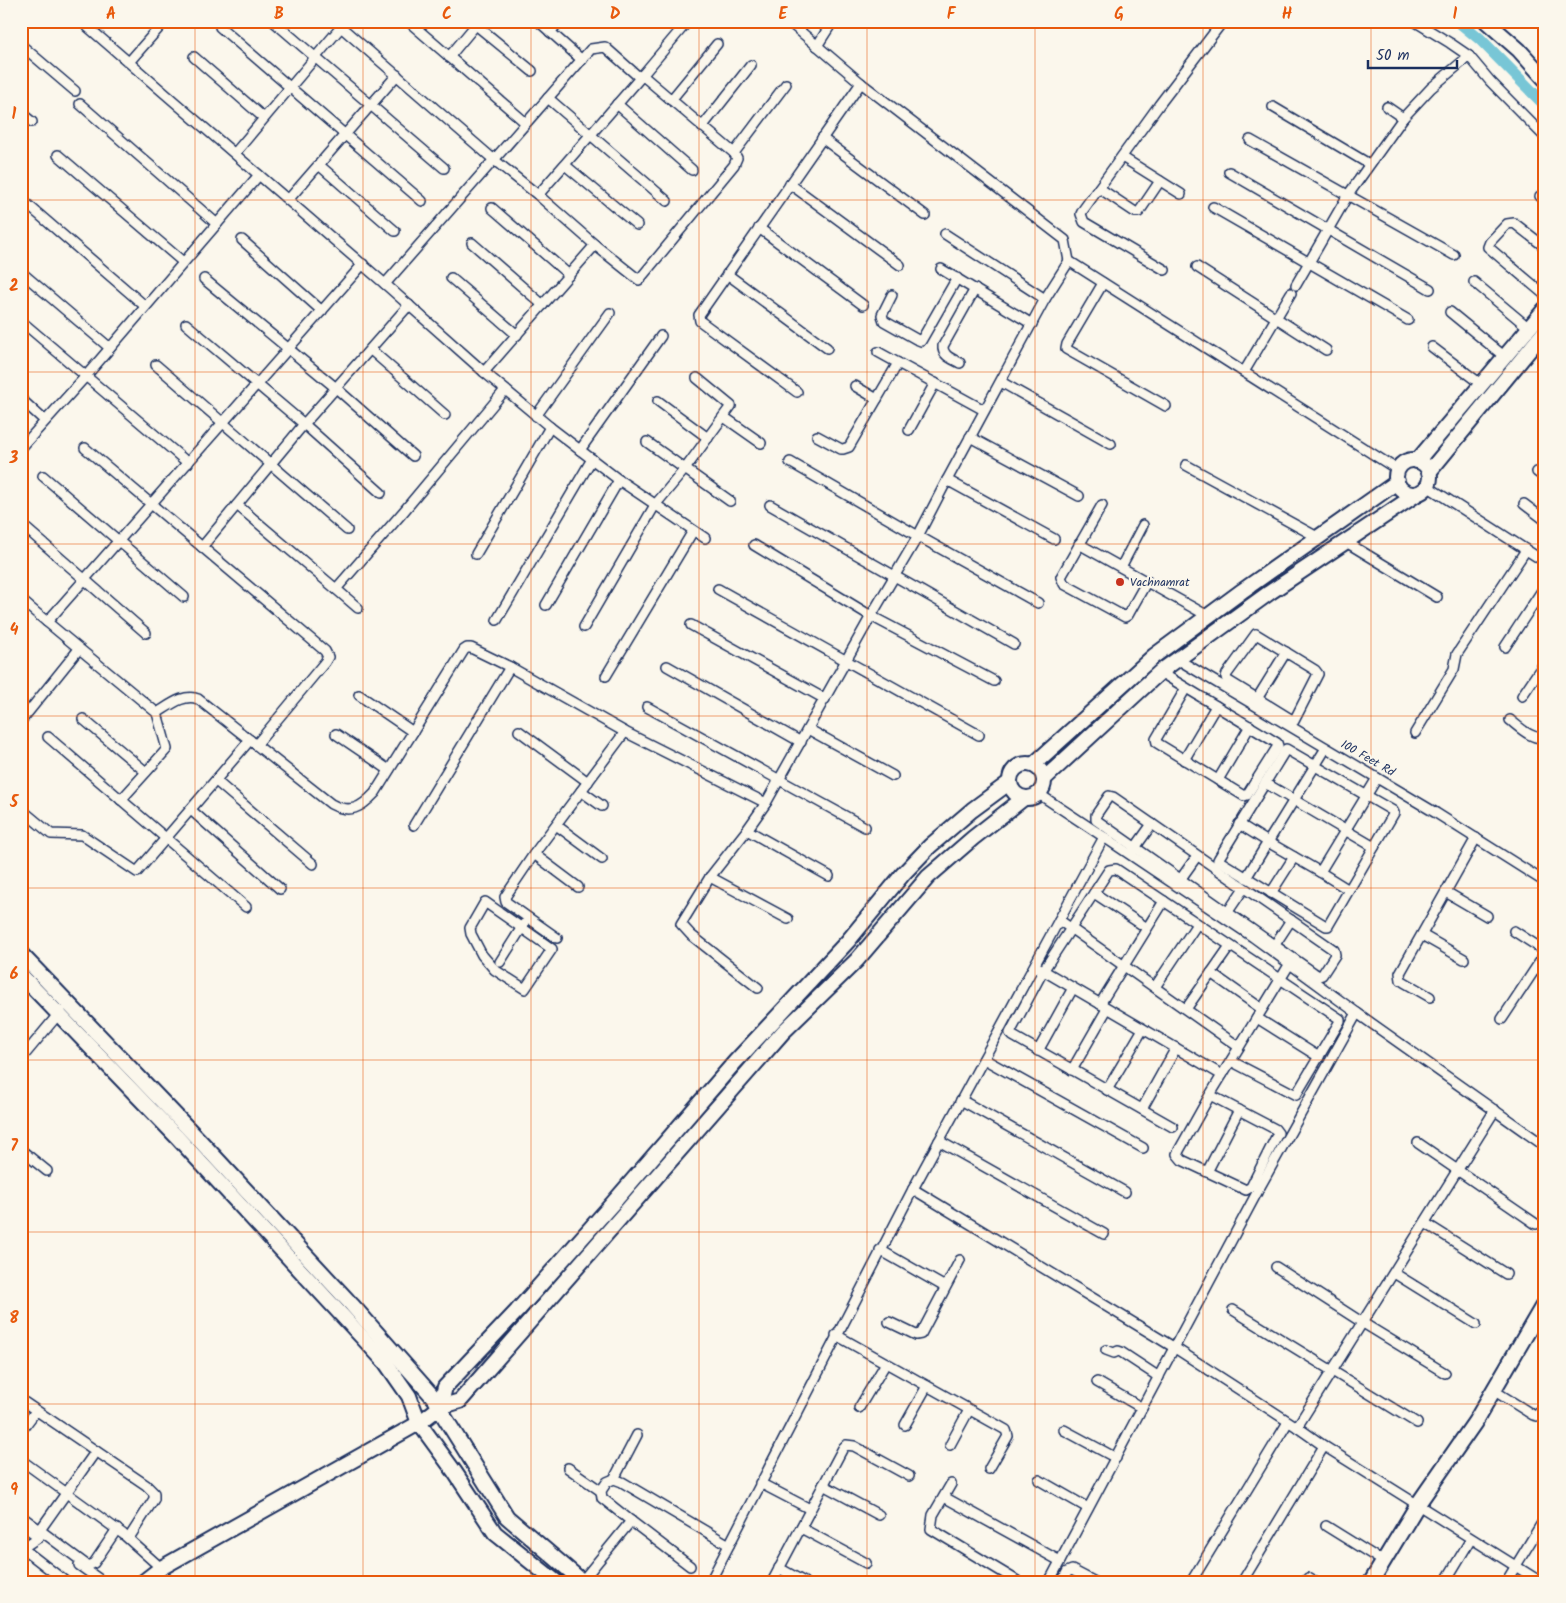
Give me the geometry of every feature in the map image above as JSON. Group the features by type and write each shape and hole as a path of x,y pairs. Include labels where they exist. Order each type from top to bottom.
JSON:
{"street":[{"path":"81,21 536,416 619,480 705,538"},
{"path":"129,62 165,21"},
{"path":"273,21 444,168"},
{"path":"408,21 526,123"},
{"path":"416,29 423,21"},
{"path":"538,21 582,60"},
{"path":"550,32 560,21"},
{"path":"538,195 591,136 688,21"},
{"path":"788,21 861,83 1064,240 1069,262 1244,372 1397,476 1402,490 1406,493 1424,484"},
{"path":"816,46 833,21"},
{"path":"1165,270 1084,222 1081,214 1223,21"},
{"path":"1414,21 1469,56 1490,81 1545,137"},
{"path":"1486,21 1519,50 1545,79"},
{"path":"449,57 478,23 532,72"},
{"path":"235,153 314,57 338,24 493,159 639,280 734,165 737,158 734,153 606,47 591,49 493,159 385,284"},
{"path":"220,27 422,201"},
{"path":"671,100 718,44"},
{"path":"21,45 75,90"},
{"path":"1244,372 1348,195 1369,164 1403,118 1431,88 1469,56"},
{"path":"194,57 264,118"},
{"path":"702,126 751,66"},
{"path":"288,200 397,75"},
{"path":"797,392 699,318 699,315 861,83"},
{"path":"734,153 786,84"},
{"path":"548,98 667,201"},
{"path":"80,104 217,224"},
{"path":"617,104 692,170"},
{"path":"1387,106 1403,118"},
{"path":"1273,107 1369,164"},
{"path":"21,113 32,122"},
{"path":"822,138 925,215"},
{"path":"1250,140 1454,255"},
{"path":"58,154 183,262"},
{"path":"1122,157 1181,194"},
{"path":"319,165 395,231"},
{"path":"565,165 637,225"},
{"path":"1229,172 1430,288"},
{"path":"21,448 86,376 259,175"},
{"path":"1099,188 1135,212 1139,212 1160,181"},
{"path":"790,184 900,266"},
{"path":"21,199 145,306"},
{"path":"1213,207 1308,264 1408,320"},
{"path":"492,208 569,275"},
{"path":"1545,247 1514,223 1510,223 1490,242 1488,247 1545,296"},
{"path":"759,228 863,305"},
{"path":"945,234 1045,299"},
{"path":"242,240 322,311"},
{"path":"472,243 543,304"},
{"path":"484,372 595,245"},
{"path":"758,988 691,935 682,924 710,877 748,830 766,803 918,536 946,480 1045,299 1069,262"},
{"path":"47,622 363,264"},
{"path":"1197,267 1326,350"},
{"path":"942,269 1032,324"},
{"path":"21,272 110,348"},
{"path":"727,274 827,348"},
{"path":"451,278 517,335"},
{"path":"892,295 882,314 884,320 921,340 957,278"},
{"path":"204,279 336,388 414,456"},
{"path":"1474,282 1529,328"},
{"path":"1103,283 1067,344 1066,349 1166,406"},
{"path":"960,363 945,354 942,349 975,289"},
{"path":"202,547 304,424 409,305"},
{"path":"1417,461 1545,308"},
{"path":"1450,312 1505,357"},
{"path":"536,416 610,313"},
{"path":"21,321 188,462"},
{"path":"186,324 304,424 381,493"},
{"path":"1044,779 1160,672 1268,593 1346,542 1424,484 1545,331"},
{"path":"580,450 661,336"},
{"path":"1432,347 1482,385"},
{"path":"371,350 445,415"},
{"path":"878,352 984,410"},
{"path":"817,436 841,449 849,447 898,363"},
{"path":"156,364 347,530"},
{"path":"584,627 655,505 685,469 731,406 697,378"},
{"path":"1001,382 1111,444"},
{"path":"909,430 936,383"},
{"path":"855,386 877,398"},
{"path":"336,589 505,390"},
{"path":"21,399 45,421"},
{"path":"658,401 708,438"},
{"path":"724,417 760,443"},
{"path":"476,554 550,427"},
{"path":"970,437 1079,496"},
{"path":"647,442 730,500"},
{"path":"21,809 51,834 82,835 137,872 328,657 325,651 85,448"},
{"path":"497,620 592,459"},
{"path":"1033,765 1154,656 1319,538 1397,476 1406,462 1417,461 1422,464 1424,484"},
{"path":"790,462 1038,603"},
{"path":"1186,465 1319,538"},
{"path":"43,476 184,598"},
{"path":"546,605 619,480"},
{"path":"946,480 1054,539"},
{"path":"1424,484 1545,562"},
{"path":"237,504 358,608"},
{"path":"1524,504 1545,520"},
{"path":"770,505 1014,644"},
{"path":"1102,505 1061,579 1064,584 1123,616 1127,616 1147,581"},
{"path":"21,524 146,633"},
{"path":"1120,566 1143,525"},
{"path":"606,676 693,531"},
{"path":"1346,542 1438,597"},
{"path":"1079,544 1208,616"},
{"path":"754,545 871,616 994,681"},
{"path":"1415,733 1454,669 1457,654 1526,550"},
{"path":"1505,647 1545,586"},
{"path":"718,589 979,735"},
{"path":"21,600 157,713 167,749 121,800"},
{"path":"692,625 825,700"},
{"path":"1256,634 1286,652 1315,670 1318,674 1296,720 1292,720 1255,701 1227,680 1227,674 1256,634"},
{"path":"21,721 79,648"},
{"path":"157,713 184,698 193,696 331,804 340,809 347,810 356,808 369,800 375,793 467,648 471,648 510,667 625,732 766,803"},
{"path":"1255,701 1286,652"},
{"name":"100 Feet Rd","path":"1177,659 1255,701 1326,748 1476,838 1545,882"},
{"path":"1522,696 1545,662"},
{"path":"667,666 801,742"},
{"path":"414,825 510,667"},
{"path":"1160,672 1277,743 1278,746 1247,795 1244,796 1159,745 1156,739 1186,688"},
{"path":"359,695 413,732"},
{"path":"1184,760 1216,706"},
{"path":"647,707 865,827"},
{"path":"83,719 146,772"},
{"path":"1510,720 1535,737 1540,739 1545,737"},
{"path":"1218,780 1250,726"},
{"path":"808,729 893,776"},
{"path":"519,731 588,782"},
{"path":"557,938 506,902 505,897 534,854 625,732"},
{"path":"336,734 389,770"},
{"path":"48,737 246,907"},
{"path":"1246,878 1326,748"},
{"path":"1286,749 1315,765 1394,813 1328,926 1271,894 1219,862 1218,859 1286,749"},
{"path":"143,1582 161,1568 419,1423 440,1408 460,1400 680,1152 783,1032 857,960 928,878 973,838 1024,798 1039,794 1044,784 1044,779 1039,769 1033,765 1018,767 1011,776 1010,782 1015,792 1024,798"},
{"path":"1320,872 1377,778"},
{"path":"216,781 313,864"},
{"path":"440,1408 445,1387 613,1203 735,1062 848,941 903,874 930,846 972,810 1010,782"},
{"path":"1265,783 1374,848"},
{"path":"581,791 602,806"},
{"path":"1039,794 1104,837 1132,851"},
{"path":"1109,796 1334,950 1335,955 1322,975 1319,976 1272,948 1132,851 1096,820 1096,815 1109,796"},
{"path":"191,810 280,889"},
{"path":"1132,851 1152,824"},
{"path":"1239,824 1349,890"},
{"path":"556,825 602,859"},
{"path":"748,830 829,876"},
{"path":"710,1582 912,1189 1104,837"},
{"path":"1430,997 1404,982 1400,973 1476,838"},
{"path":"534,854 578,887"},
{"path":"1178,883 1198,856"},
{"path":"1271,894 1294,857"},
{"path":"1174,1127 1010,1033 1043,971 1109,870 1116,868 1280,980 1339,1017 1340,1021 1296,1095 1231,1061"},
{"path":"710,877 788,919"},
{"path":"1225,915 1244,888"},
{"path":"1446,892 1487,916"},
{"path":"1094,893 1148,928"},
{"path":"1072,1070 1124,965 1164,901"},
{"path":"485,902 522,928 552,949 525,989 495,970 482,955 471,934 470,928 485,902"},
{"path":"500,962 529,918"},
{"path":"1059,920 1239,1047"},
{"path":"1272,948 1291,920"},
{"path":"1155,987 1197,924"},
{"path":"1502,1018 1545,952 1514,931"},
{"path":"1422,935 1464,959"},
{"path":"1186,1010 1230,946"},
{"path":"1272,948 1288,964 1545,1146"},
{"path":"21,954 201,1142 352,1305 435,1399 507,1518 583,1581 631,1521"},
{"path":"1210,1095 1278,1132 1246,1190 1182,1160 1177,1154 1210,1095 1288,964"},
{"path":"1034,966 1222,1076"},
{"path":"1211,973 1262,1009"},
{"path":"21,976 177,1137 386,1363 409,1396 419,1423 454,1471 494,1533 556,1582"},
{"path":"1038,1050 1073,988"},
{"path":"21,1059 68,1004"},
{"path":"1049,1582 1261,1185 1357,1013"},
{"path":"1257,1018 1319,1057"},
{"path":"1107,1090 1143,1029"},
{"path":"1142,1109 1176,1048"},
{"path":"984,1059 1143,1148"},
{"path":"961,1100 1125,1192"},
{"path":"1208,1172 1239,1110"},
{"path":"1297,1427 1495,1110"},
{"path":"939,1141 1104,1234"},
{"path":"1418,1143 1536,1224"},
{"path":"21,1150 47,1171"},
{"path":"912,1189 1175,1348 1324,1446 1541,1582"},
{"path":"1425,1223 1506,1274"},
{"path":"880,1250 945,1287"},
{"path":"889,1322 916,1335 920,1334 960,1260"},
{"path":"1276,1267 1445,1373"},
{"path":"1394,1273 1476,1324"},
{"path":"1371,1582 1418,1504 1475,1422 1545,1302"},
{"path":"1233,1310 1417,1422"},
{"path":"836,1335 1003,1428 1008,1433 1008,1436 989,1469"},
{"path":"1106,1350 1114,1353 1118,1350 1159,1377"},
{"path":"859,1408 886,1363"},
{"path":"1097,1382 1142,1408"},
{"path":"905,1425 926,1386"},
{"path":"1493,1390 1533,1415 1538,1416 1545,1404"},
{"path":"21,1400 146,1485 154,1493 154,1499 129,1538"},
{"path":"950,1446 969,1410"},
{"path":"21,1431 36,1411"},
{"path":"1191,1582 1288,1422"},
{"path":"1064,1430 1116,1458"},
{"path":"636,1435 614,1479 607,1482 601,1491 602,1498 690,1566"},
{"path":"772,1582 846,1445 854,1446 909,1476"},
{"path":"1242,1582 1324,1446"},
{"path":"66,1582 22,1548 39,1533 96,1451"},
{"path":"21,1460 129,1538 161,1568"},
{"path":"568,1468 601,1491"},
{"path":"614,1479 729,1545"},
{"path":"1039,1480 1088,1508"},
{"path":"760,1483 810,1509"},
{"path":"951,1484 932,1516 931,1529 1018,1582"},
{"path":"823,1485 879,1515"},
{"path":"944,1497 1060,1561"},
{"path":"21,1516 39,1533 102,1582"},
{"path":"1506,1582 1545,1518"},
{"path":"21,1524 39,1533 88,1566 94,1563 117,1530"},
{"path":"1326,1526 1384,1562"},
{"path":"801,1528 866,1563"},
{"path":"1445,1582 1471,1539"},
{"path":"779,1568 804,1582"},
{"path":"1062,1582 1068,1572 1072,1570 1095,1582"}],"waterway":[{"path":"1458,21 1480,39 1545,105"}],"place":[{"name":"Vachnamrat","path":"1120,582"}]}
